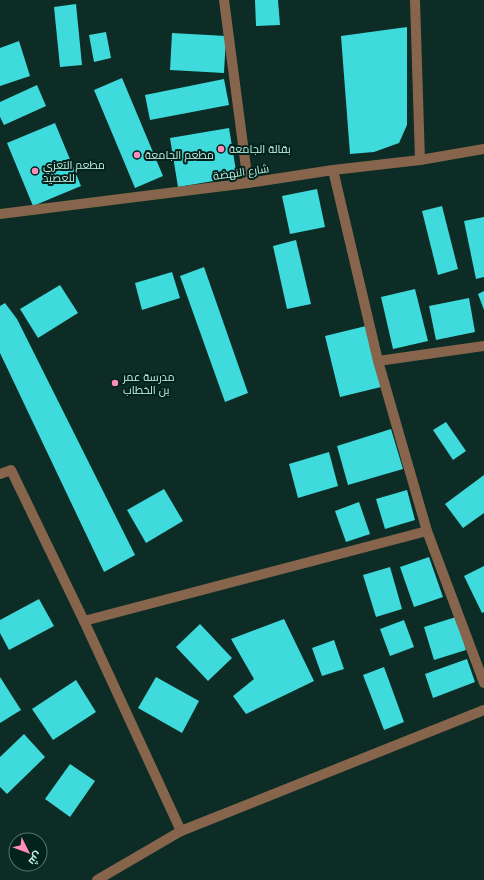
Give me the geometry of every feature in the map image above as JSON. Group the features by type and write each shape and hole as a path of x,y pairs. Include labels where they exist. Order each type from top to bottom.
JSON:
{"street":[{"path":"224,0 248,183"},
{"path":"415,0 420,160"},
{"name":"شارع النهضة","path":"0,214 420,160 484,149"},
{"path":"333,170 378,361 427,531 484,683"},
{"path":"378,361 484,346"},
{"path":"0,474 11,470 84,622 181,831"},
{"path":"84,622 427,531"},
{"path":"97,880 181,831 484,710"}],"building":[{"path":"255,0 278,0 280,25 256,26"},
{"path":"76,4 82,65 60,67 54,7"},
{"path":"407,27 407,125 399,143 374,152 350,154 341,36"},
{"path":"106,32 111,58 94,62 89,35"},
{"path":"172,33 226,36 224,73 170,70"},
{"path":"19,41 30,76 0,86 0,48"},
{"path":"122,78 163,176 135,188 94,90"},
{"path":"224,79 229,105 150,120 145,95"},
{"path":"37,85 46,106 4,125 0,117 0,102"},
{"path":"55,123 81,186 33,206 7,143"},
{"path":"229,128 237,177 178,187 170,138"},
{"path":"317,189 325,227 290,234 282,196"},
{"path":"442,206 458,269 438,275 422,211"},
{"path":"484,217 484,277 476,279 464,221"},
{"path":"296,240 311,304 287,309 273,246"},
{"path":"204,267 248,393 225,402 180,276"},
{"path":"172,272 180,298 142,310 135,283"},
{"path":"60,285 78,313 38,338 20,309"},
{"path":"415,289 428,341 393,349 381,297"},
{"path":"484,291 484,310 478,294"},
{"path":"469,298 475,332 436,340 429,306"},
{"path":"5,303 17,319 135,555 104,572 0,353 0,306"},
{"path":"366,326 381,387 340,397 325,336"},
{"path":"446,422 466,451 453,460 433,430"},
{"path":"391,429 403,469 348,485 337,446"},
{"path":"329,452 338,486 298,498 289,464"},
{"path":"484,475 484,513 463,528 445,504"},
{"path":"164,489 183,521 146,543 127,510"},
{"path":"407,490 415,520 385,529 376,499"},
{"path":"359,502 370,534 346,542 335,511"},
{"path":"429,557 443,597 414,607 400,567"},
{"path":"484,566 484,612 482,613 464,576"},
{"path":"390,567 402,609 376,617 363,575"},
{"path":"39,599 54,626 9,650 0,633 0,620"},
{"path":"456,617 466,650 434,660 424,627"},
{"path":"284,619 314,681 246,714 233,696 254,679 231,639"},
{"path":"404,620 414,647 390,656 380,629"},
{"path":"200,624 232,658 208,681 176,647"},
{"path":"334,640 344,669 322,676 312,648"},
{"path":"467,659 475,682 433,698 425,674"},
{"path":"384,667 404,722 384,730 363,675"},
{"path":"0,677 21,710 0,723"},
{"path":"156,677 199,701 182,733 138,708"},
{"path":"76,680 96,712 53,740 32,709"},
{"path":"24,734 45,757 7,794 0,787 0,757"},
{"path":"70,764 95,781 70,817 45,799"}],"place":[{"name":"بقالة الجامعة","path":"221,149"},
{"name":"مطعم الجامعة","path":"137,155"},
{"name":"مطعم التعزي للعصيد","path":"35,171"},
{"name":"مدرسة عمر بن الخطاب","path":"115,383"}]}
